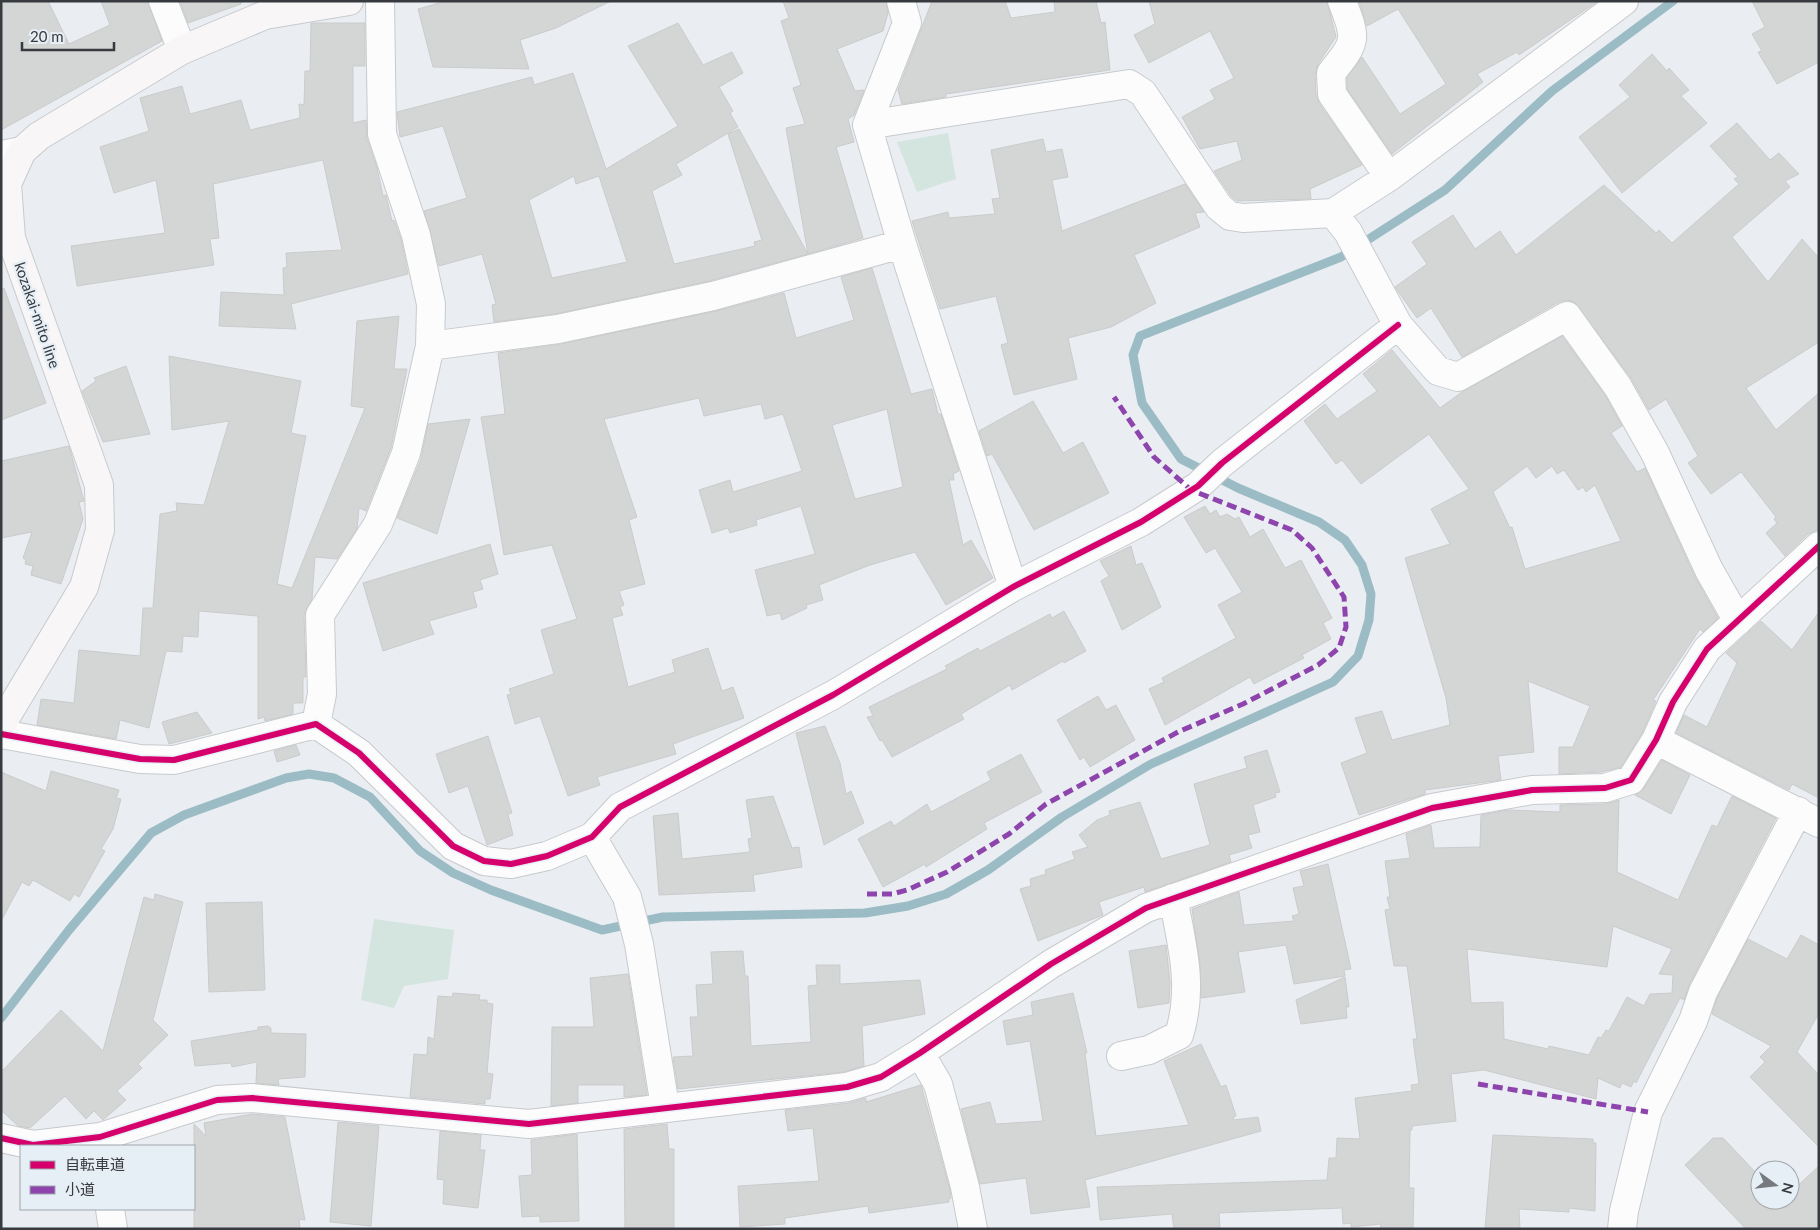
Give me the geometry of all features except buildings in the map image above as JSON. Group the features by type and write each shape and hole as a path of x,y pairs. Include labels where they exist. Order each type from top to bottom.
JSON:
{"main road":[{"name":"kozakai-mito line","path":"5,714 84,587 100,530 99,485 11,238 7,184 11,153 182,50 264,15 349,1"}],"street":[{"path":"163,1 182,50"},
{"path":"316,724 322,694 320,615 378,524 406,453 430,346 430,304 416,235 382,134 380,1"},
{"path":"901,1 906,23 867,125 902,244 1013,587"},
{"path":"1342,1 1352,28 1351,48 1331,73 1332,94 1389,177"},
{"path":"867,125 1129,84 1143,93 1219,207 1230,216 1340,222 1389,177 1624,1"},
{"path":"1340,222 1398,325 1438,371 1458,377 1566,316 1618,387 1655,453 1709,570 1738,621"},
{"path":"430,346 558,329 713,296 902,244"},
{"path":"1,734 140,759 174,760 316,724 359,753 453,846 484,861 511,864 547,856 592,837 620,807 833,695 1013,587 1140,522 1198,486 1222,463 1398,325"},
{"path":"1,1138 33,1145 100,1142 217,1100 252,1098 529,1124 847,1087 881,1077 920,1053 1051,964 1146,908 1432,808 1532,790 1605,788 1631,780 1656,740 1673,702 1707,650 1819,546"},
{"path":"1622,1229 1624,1210 1648,1112 1693,1021 1703,992 1809,817 1656,740"},
{"path":"592,837 628,897 640,944 665,1107"},
{"path":"1121,1056 1148,1050 1179,1034 1183,1022 1188,980 1173,898"},
{"path":"920,1053 938,1084 965,1187 973,1229"},
{"path":"110,1210 113,1229"}],"shaded area":[{"path":"948,133 956,179 917,192 897,142"},
{"path":"374,919 454,930 448,979 404,986 394,1008 361,1000"}],"waterway":[{"path":"1,1018 69,930 151,833 184,815 286,778 309,774 334,778 370,797 420,851 453,873 491,890 602,930 663,917 865,913 908,906 946,894 988,870 1062,817 1151,764 1333,682 1358,656 1369,620 1371,594 1362,565 1345,540 1319,522 1238,488 1181,459 1142,403 1133,355 1140,336 1341,257 1445,190 1552,91 1673,1"}],"marked path":[{"path":"867,894 892,894 907,890 947,872 1009,834 1046,804 1178,732 1243,704 1318,665 1339,648 1346,627 1344,597 1312,548 1292,530 1191,490 1154,457 1114,397"},
{"path":"1478,1084 1648,1112"}],"cycle path":[{"path":"1,734 140,759 174,760 316,724 359,753 453,846 484,861 511,864 547,856 592,837 620,807 833,695 1013,587 1141,522 1198,486 1222,463 1398,325"},
{"path":"1,1138 33,1145 100,1137 217,1100 252,1098 529,1124 847,1087 881,1077 920,1053 1051,964 1146,908 1432,808 1532,790 1605,788 1631,780 1656,740 1673,702 1707,649 1819,546"}]}
